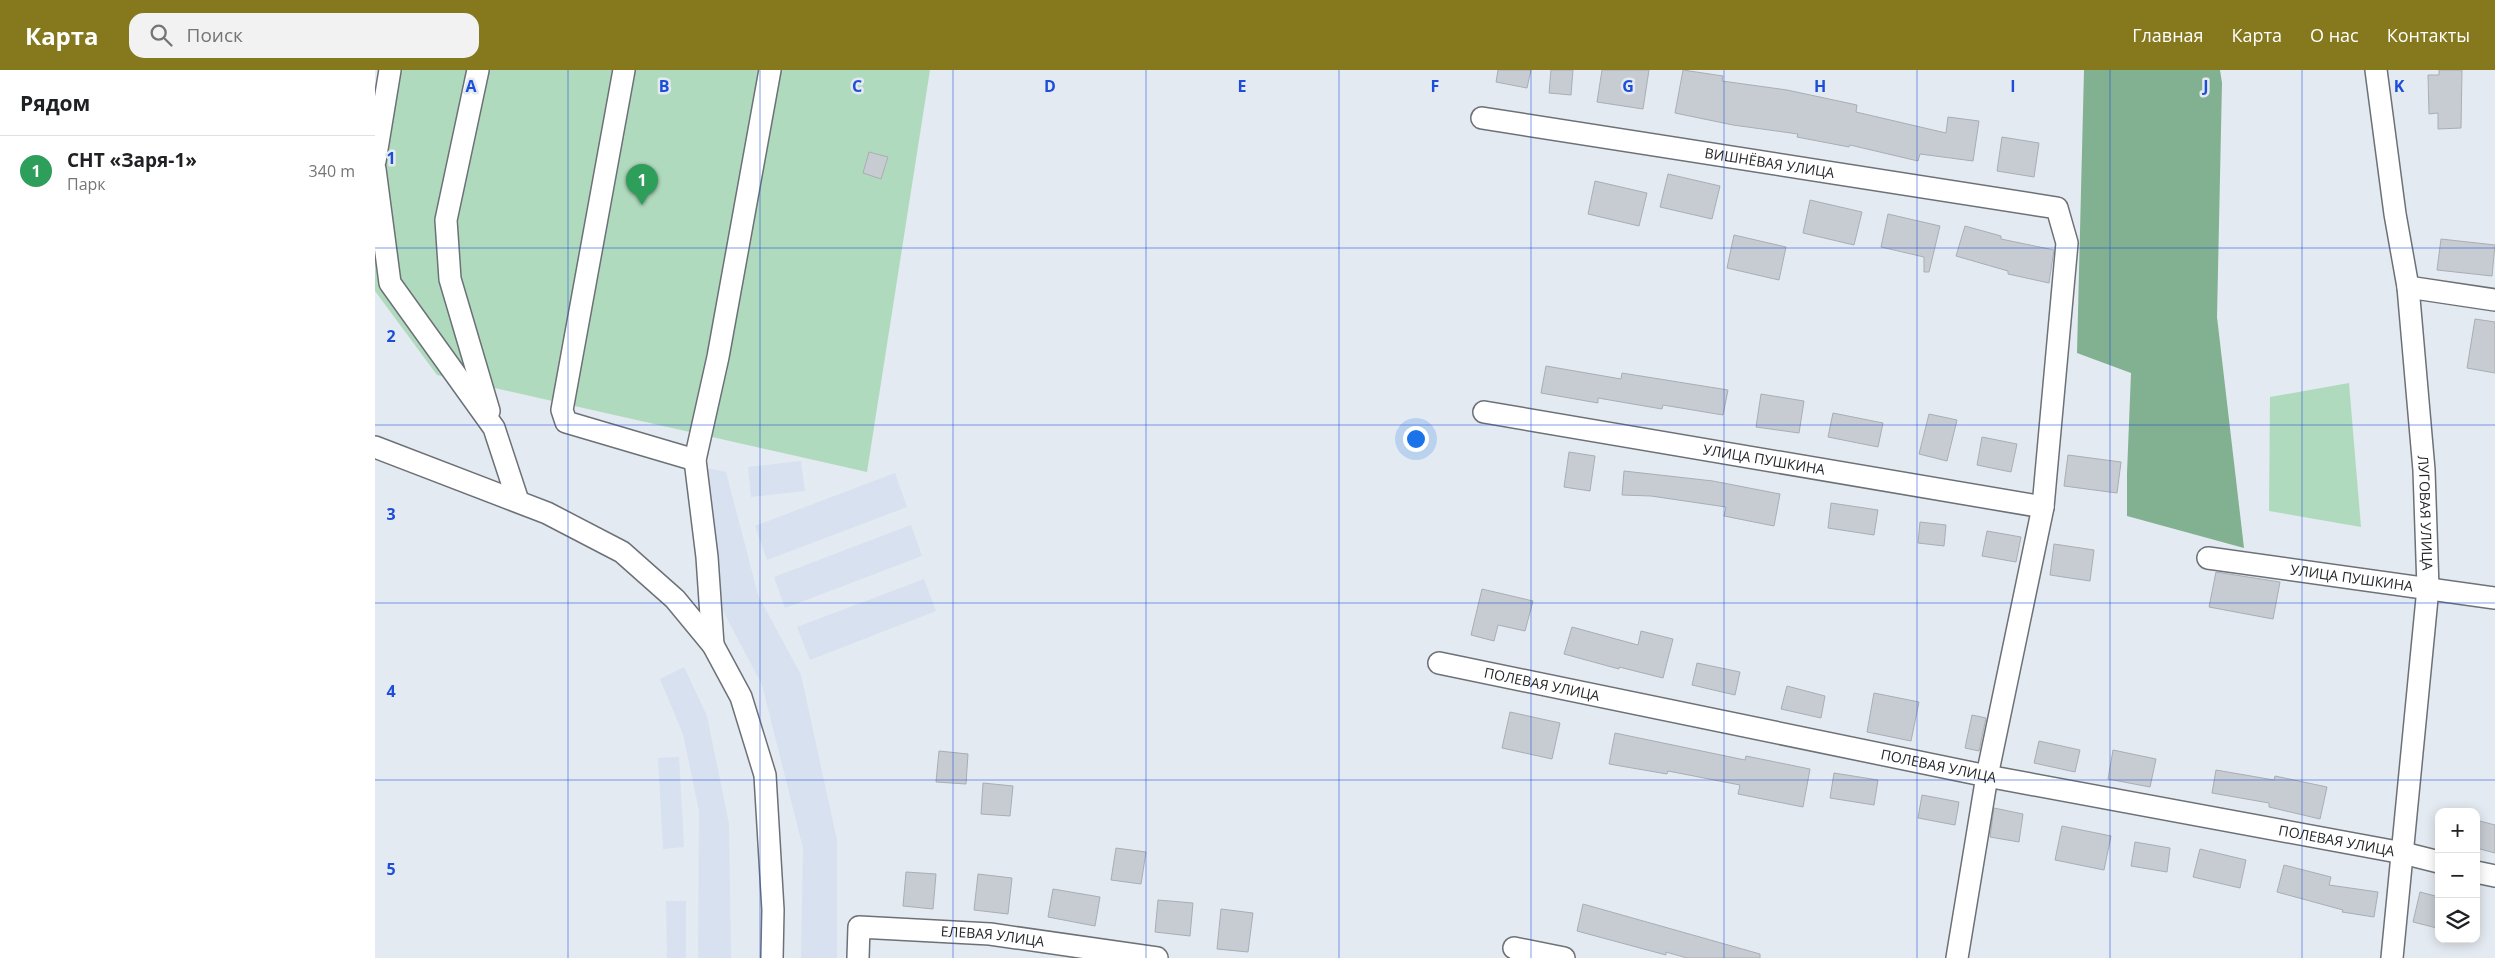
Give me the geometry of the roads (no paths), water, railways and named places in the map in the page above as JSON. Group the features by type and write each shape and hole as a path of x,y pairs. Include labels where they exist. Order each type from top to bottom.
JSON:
{"street":[{"path":"375,162 390,70"},
{"path":"478,70 446,220 450,279 517,501"},
{"path":"624,70 562,410 566,422 695,460"},
{"path":"713,645 707,557 695,460 718,357 771,70"},
{"name":"ЛУГОВАЯ УЛИЦА","path":"2376,70 2395,214 2408,287 2424,470 2428,588 2391,958"},
{"name":"ВИШНЁВАЯ УЛИЦА","path":"1482,118 2057,208 2067,243 2043,507"},
{"path":"375,169 391,282 494,428"},
{"path":"2408,287 2495,300"},
{"name":"УЛИЦА ПУШКИНА","path":"1484,412 2043,507"},
{"path":"375,447 547,512 622,552 675,599 713,645 741,697 765,775 773,910 772,958"},
{"path":"1957,958 1987,776 2043,507"},
{"name":"УЛИЦА ПУШКИНА","path":"2208,558 2495,598"},
{"name":"ПОЛЕВАЯ УЛИЦА","path":"1439,663 1987,776 2403,853 2435,861"},
{"path":"2480,873 2495,876"},
{"name":"ЕЛЕВАЯ УЛИЦА","path":"858,958 859,927 990,934 1157,958"},
{"path":"1514,948 1564,958"}],"place":[{"name":"СНТ «Заря-1»","path":"642,205"}]}
